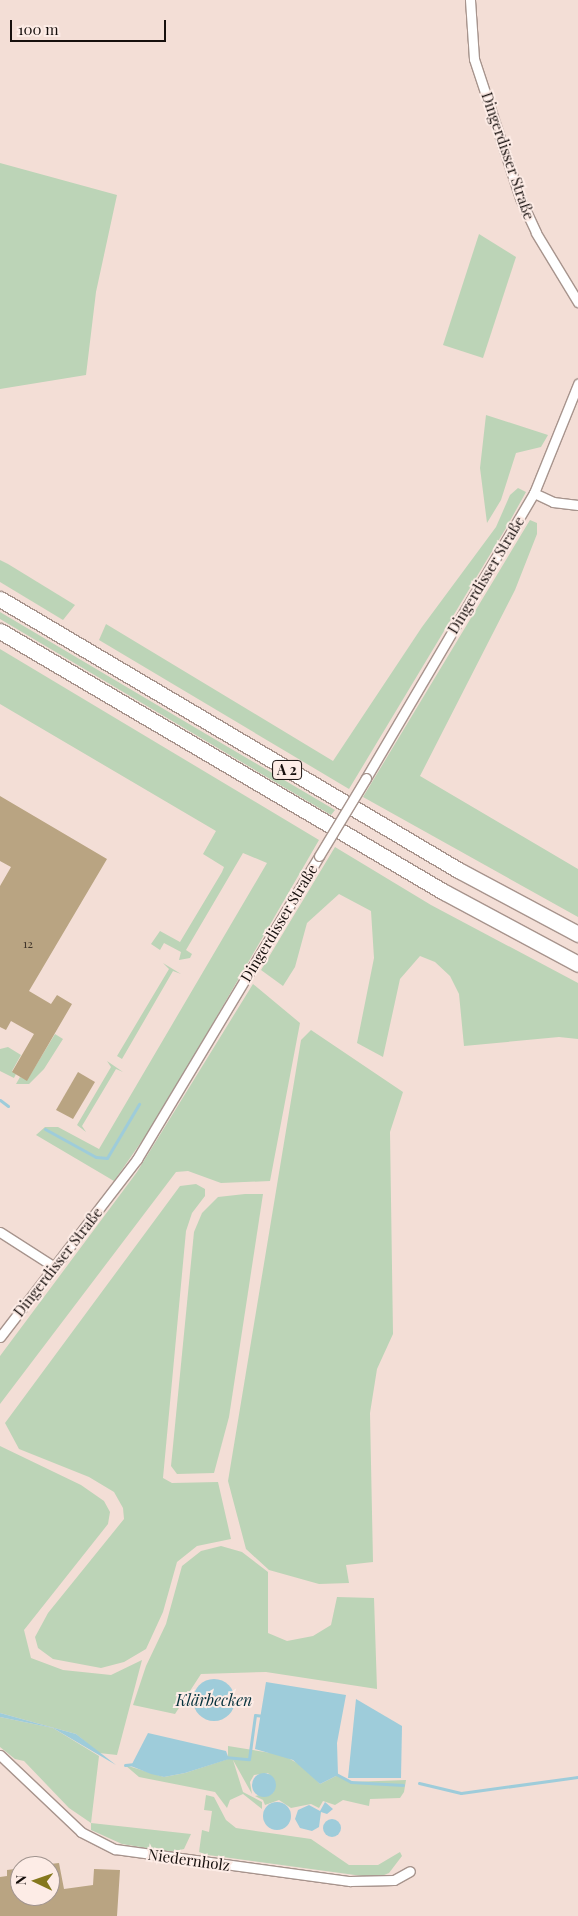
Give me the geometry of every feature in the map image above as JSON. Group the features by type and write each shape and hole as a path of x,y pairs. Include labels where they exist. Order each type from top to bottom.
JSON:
{"highway":[{"name":"A 2","path":"0,599 460,871 578,934"},
{"name":"A 2","path":"0,631 451,896 578,964"}],"street":[{"name":"Dingerdisser Straße","path":"470,0 474,59 520,198 536,233 578,302"},
{"name":"Dingerdisser Straße","path":"0,1337 142,1152 534,493 574,407 578,384"},
{"path":"534,493 553,502 578,505"},
{"path":"0,1232 53,1266"},
{"name":"Niedernholz","path":"0,1755 81,1832 115,1849 350,1881 394,1880 410,1871"}],"green space":[{"path":"0,163 117,195 96,292 86,375 0,389"},
{"path":"479,234 516,257 483,358 443,345"},
{"path":"486,415 548,435 541,447 516,453 501,500 487,523 480,468"},
{"path":"518,488 526,492 506,528 349,789 99,640 106,624 333,761 422,627 496,527 510,495"},
{"path":"530,520 537,523 537,534 515,590 420,776 578,869 578,917 363,797"},
{"path":"0,560 75,605 63,620 0,582"},
{"path":"0,612 335,810 331,815 0,619"},
{"path":"0,649 319,840 158,1118 114,1181 36,1135 45,1127 58,1127 99,1149 267,863 243,853 186,950 192,954 190,958 179,960 181,952 164,943 160,950 151,944 160,931 180,942 222,872 224,867 203,854 216,831 0,704"},
{"path":"335,847 431,905 578,983 578,1039 559,1037 464,1046 459,994 450,976 435,962 420,956 400,979 383,1057 357,1043 374,958 371,911 339,894 307,923 295,967 283,986 261,970"},
{"path":"163,963 181,974 173,971 122,1059 117,1056 169,969"},
{"path":"253,984 300,1023 270,1181 221,1183 188,1171 176,1172 0,1404 0,1356 137,1172"},
{"path":"311,1030 403,1092 390,1132 393,1334 377,1369 370,1413 373,1562 346,1565 349,1583 319,1584 269,1570 246,1549 228,1481 301,1040"},
{"path":"55,1034 63,1039 44,1069 29,1084 16,1084 20,1077 27,1080"},
{"path":"8,1047 21,1055 12,1071 16,1074 14,1078 0,1071 0,1049"},
{"path":"107,1061 123,1072 116,1069 82,1126 86,1132 77,1125 111,1067"},
{"path":"196,1184 205,1189 205,1196 192,1213 186,1231 163,1478 172,1483 218,1482 231,1539 197,1546 177,1562 163,1612 146,1649 124,1662 101,1668 53,1659 38,1648 35,1637 48,1613 124,1519 123,1508 114,1492 89,1477 19,1449 5,1423 180,1186"},
{"path":"263,1194 229,1417 214,1473 177,1474 171,1466 194,1232 202,1213 218,1197"},
{"path":"0,1446 81,1485 104,1501 110,1512 108,1524 24,1630 31,1658 63,1670 111,1675 142,1660 117,1755 99,1753 76,1734 0,1713"},
{"path":"221,1546 242,1552 268,1572 268,1633 287,1641 313,1636 331,1625 337,1597 374,1598 377,1689 266,1672 201,1674 175,1714 133,1705 146,1666 166,1624 182,1566 201,1551"},
{"path":"0,1717 53,1728 99,1756 91,1823 69,1808 24,1761 15,1759 0,1747"},
{"path":"228,1746 283,1755 304,1767 320,1784 338,1775 351,1782 406,1780 404,1792 400,1798 370,1799 369,1806 343,1800 335,1805 323,1801 319,1808 311,1804 291,1808 279,1800 265,1805 263,1800 255,1796 274,1792 272,1778 268,1773 254,1775 250,1782 252,1794 233,1760 243,1792 262,1802 262,1809 243,1794 230,1800 227,1808 215,1792 139,1777 125,1765 164,1777 185,1773 228,1759"},
{"path":"206,1795 214,1797 226,1820 236,1828 311,1839 349,1865 378,1865 400,1852 402,1856 389,1873 377,1878 208,1855 199,1852 202,1830 209,1832 212,1811 204,1810"},
{"path":"91,1823 191,1834 184,1849 170,1852 122,1844 91,1830"}],"water":[{"name":"Klärbecken","path":"214,1679 222,1681 231,1689 235,1700 233,1708 225,1717 214,1721 206,1719 197,1711 193,1700 195,1692 203,1683"},
{"path":"266,1682 346,1695 337,1743 338,1775 320,1784 293,1760 255,1749"},
{"path":"356,1699 402,1726 401,1778 348,1778"},
{"path":"0,1713 76,1734 116,1765 53,1728 0,1717"},
{"path":"148,1733 226,1751 229,1759 185,1773 164,1777 151,1774 131,1766"},
{"path":"264,1773 272,1777 276,1785 272,1793 264,1797 256,1793 252,1785 256,1777"},
{"path":"277,1802 287,1806 291,1816 287,1826 277,1830 267,1826 263,1816 267,1806"},
{"path":"325,1802 333,1809 327,1814 321,1812 319,1827 312,1831 300,1828 295,1819 298,1810 309,1805 320,1811"},
{"path":"332,1819 338,1822 341,1828 338,1834 332,1837 326,1834 323,1828 326,1822"}],"building":[{"path":"0,796 107,859 29,991 51,1004 57,995 72,1004 27,1081 12,1072 34,1034 11,1021 6,1030 0,1027 0,886 11,867 0,861"},
{"path":"78,1072 95,1082 73,1119 56,1110"},
{"path":"60,1868 64,1889 93,1885 94,1869 120,1870 117,1916 0,1916 0,1877 7,1876 7,1870 10,1870 10,1906 60,1906"}],"waterway":[{"path":"0,1100 8,1106"},
{"path":"45,1129 96,1157 107,1158 139,1104"},
{"path":"224,1757 249,1759 255,1715 264,1716"},
{"path":"125,1765 135,1764"},
{"path":"336,1774 351,1782 403,1785"},
{"path":"419,1783 461,1793 578,1777"}]}
